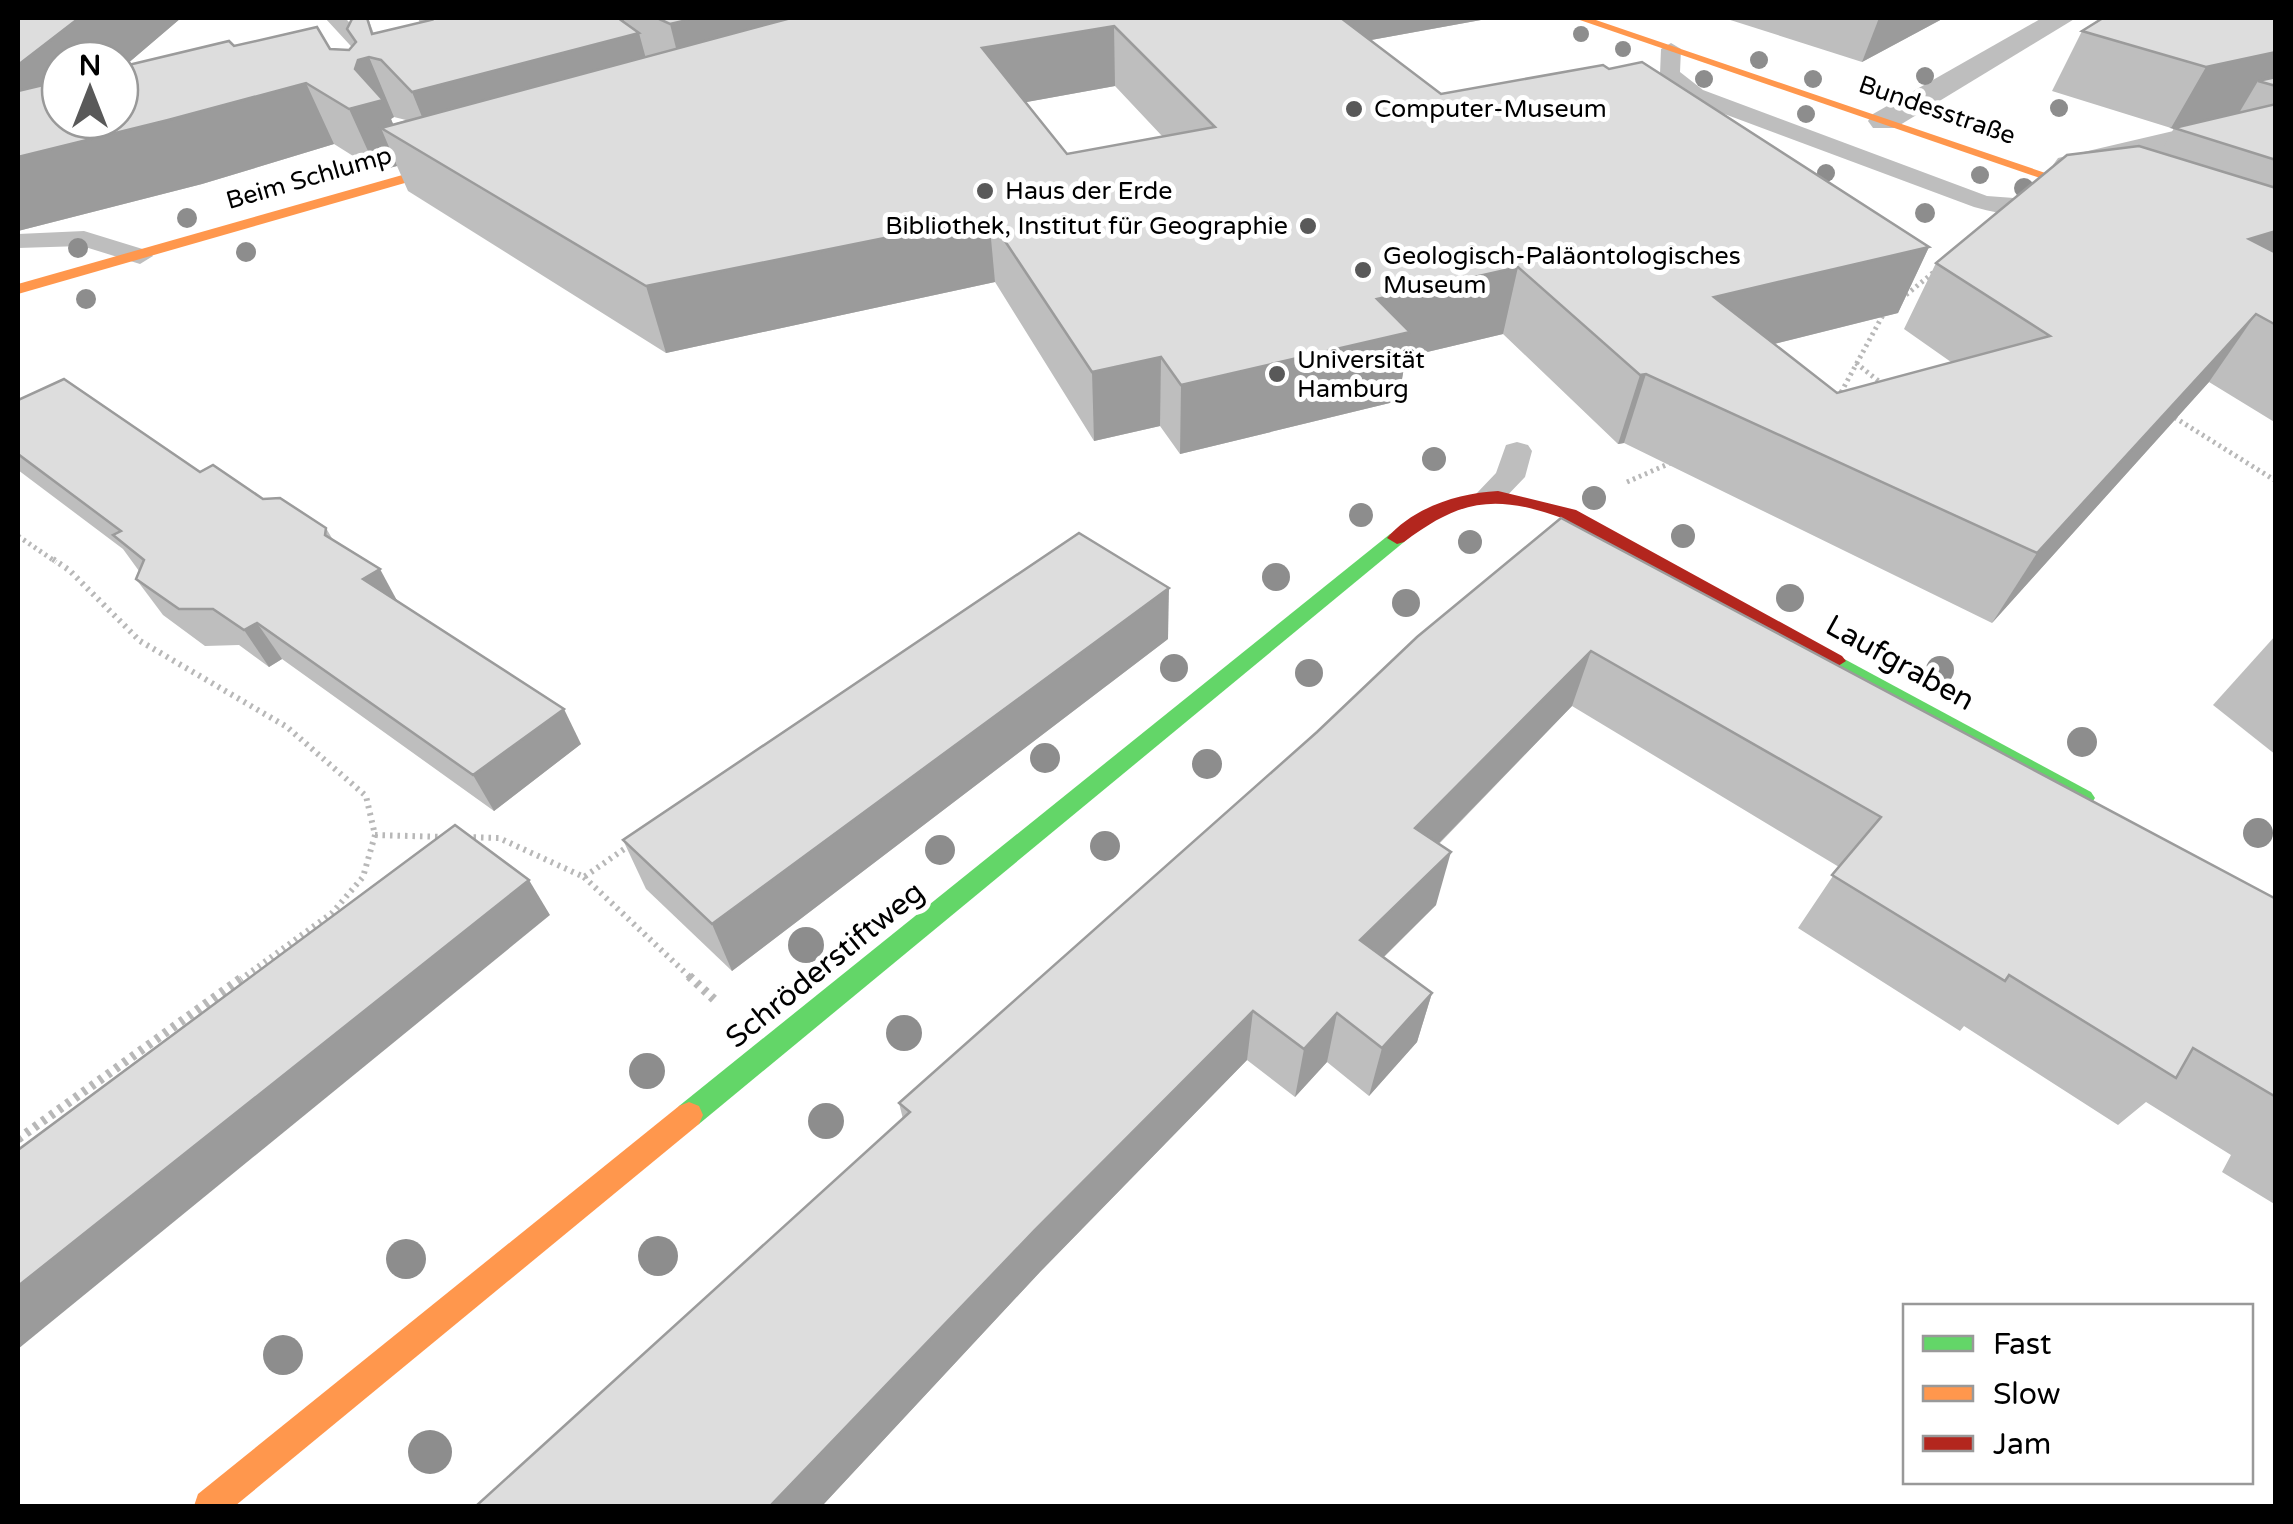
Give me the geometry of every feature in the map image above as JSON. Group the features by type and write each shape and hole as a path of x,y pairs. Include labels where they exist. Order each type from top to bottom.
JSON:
{"street":[{"name":"Bundesstraße","path":"1580,18 2119,201"},
{"path":"1884,121 2062,18"},
{"path":"2038,173 2276,116"},
{"name":"Beim Schlump","path":"18,289 492,154"},
{"name":"Laufgraben","path":"1491,494 1519,497 1568,514 2097,805"},
{"name":"Schröderstiftweg","path":"210,1506 1428,513 1446,503 1491,494"}],"lane":[{"path":"334,18 372,56 357,90"},
{"path":"1672,49 1670,74 1695,96 1982,202 2056,208 2119,201"},
{"path":"411,145 434,170"},
{"path":"18,241 80,238 140,256"},
{"path":"1491,494 1510,477 1516,451"}],"path":[{"path":"1834,406 1880,316 1935,270"},
{"path":"1856,363 1896,394"},
{"path":"2168,413 2276,481"},
{"path":"1627,482 1679,459"},
{"path":"18,536 69,570 140,641 287,727 366,796 375,835 363,877 332,913 18,1139"},
{"path":"375,835 446,837"},
{"path":"464,837 499,838 584,877 769,1050"},
{"path":"584,877 632,844"}],"building":[{"path":"18,18 79,18 50,40 40,40 40,48 18,65"},
{"path":"367,18 372,34 431,20 428,18 618,18 639,33 412,92 381,60 369,57 358,60 355,69 383,100 349,109 306,83 140,127 140,62 229,41 234,46 317,27 330,49 349,50 356,42 347,29 352,19"},
{"path":"657,18 696,18 670,24"},
{"path":"791,18 1341,18 1441,94 1603,65 1609,69 1642,62 1929,247 1714,297 1837,393 2050,336 1936,263 2067,155 2139,146 2276,188 2276,231 2249,239 2276,253 2276,325 2256,314 2037,553 1646,374 1640,375 1518,267 1377,299 1410,332 1181,385 1161,357 1092,372 989,217 646,286 381,128","holes":["1114,26 1215,127 1067,154 982,48"]},
{"path":"2103,18 2276,18 2276,52 2206,67 2082,31"},
{"path":"2276,77 2276,86 2258,81"},
{"path":"40,86 40,140 87,140 18,157 18,91"},
{"path":"2276,104 2276,160 2174,128"},
{"path":"64,379 200,472 213,465 263,499 280,498 326,528 325,535 380,569 363,579 564,709 473,775 257,623 244,630 213,609 179,609 136,579 144,560 113,535 121,531 18,454 18,400"},
{"path":"1561,518 2276,899 2276,1097 2193,1048 2176,1078 2009,975 2005,981 1832,875 1881,817 1591,651 1415,828 1451,852 1360,940 1432,993 1382,1048 1337,1013 1304,1049 1253,1011 1034,1231 770,1506 476,1506 910,1112 899,1103 1317,732 1417,637"},
{"path":"1079,533 1169,588 712,924 623,840"},
{"path":"455,825 529,880 18,1286 18,1150"}],"traffic: fast":[{"path":"689,1115 1397,538"},
{"path":"1835,661 2083,798"}],"traffic: slow":[{"path":"1580,18 2112,198"},
{"path":"18,289 473,159"},
{"path":"210,1506 689,1115"}],"traffic: jam":[{"path":"1397,538 1418,522 1458,502 1498,497 1543,505 1569,514 1835,661"}],"place":[{"name":"Computer-Museum","path":"1354,109"},
{"name":"Haus der Erde","path":"985,191"},
{"name":"Bibliothek, Institut für Geographie","path":"1308,226"},
{"name":"Geologisch-Paläontologisches Museum","path":"1363,270"},
{"name":"Universität Hamburg","path":"1277,374"}]}
